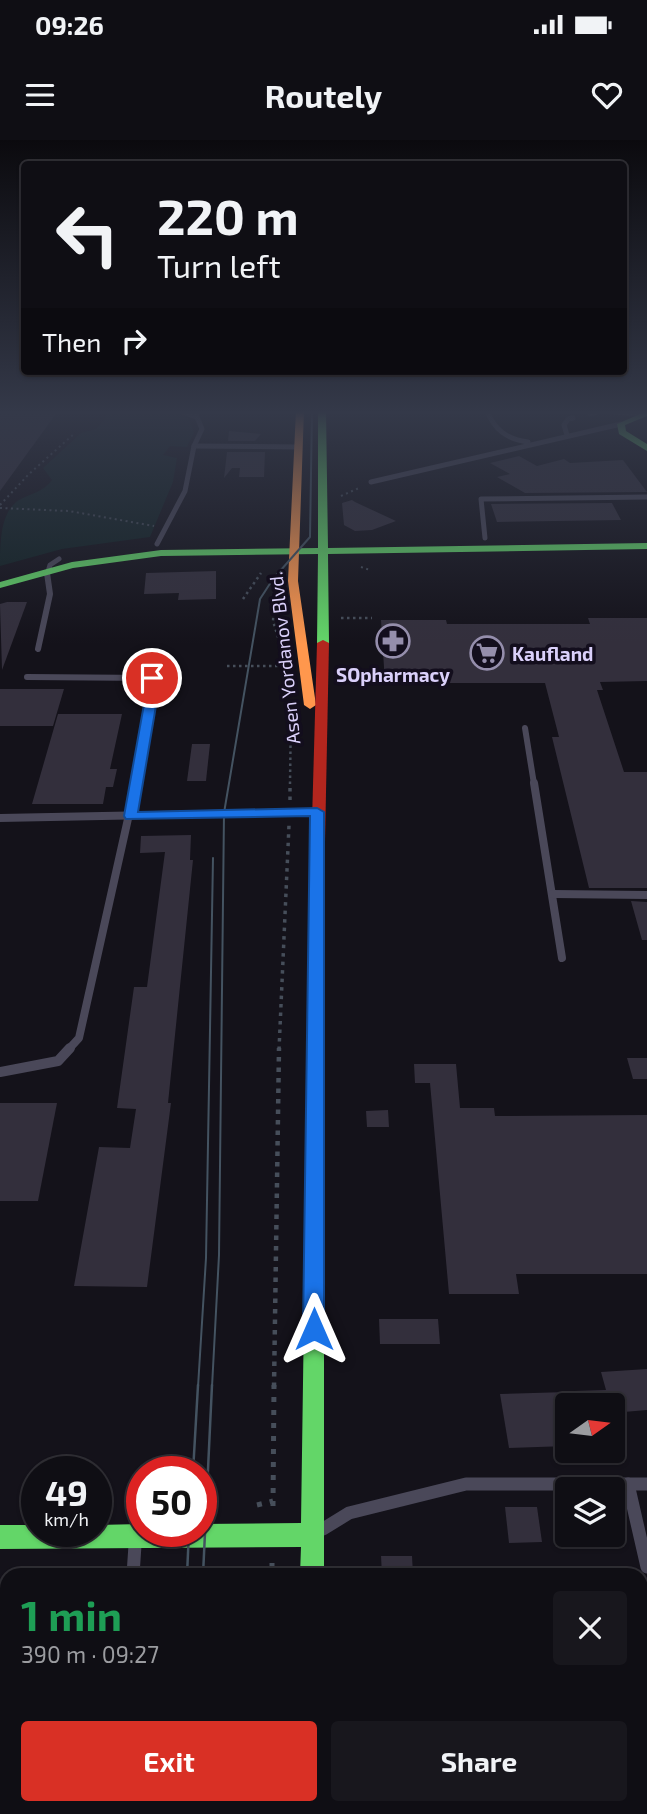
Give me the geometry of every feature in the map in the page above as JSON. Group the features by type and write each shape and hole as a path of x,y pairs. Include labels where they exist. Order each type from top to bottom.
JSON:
{"main road":[{"name":"Asen Yordanov Blvd.","path":"297,488 293,581 318,776"},
{"name":"Asen Yordanov Blvd.","path":"312,1568 317,812 324,698 321,488"},
{"path":"321,545 485,538 647,536"},
{"path":"0,573 60,559 157,544 647,546"},
{"path":"0,585 100,560 295,545"},
{"path":"217,1536 312,1535"},
{"path":"0,1537 126,1536"}],"lane":[{"path":"157,544 186,488"},
{"path":"485,538 479,501 481,499 647,496"},
{"path":"38,649 50,594 47,572 50,565 60,559"},
{"path":"0,1072 58,1061 79,1038 130,816 154,680 144,676 27,677"},
{"path":"525,728 562,958"},
{"path":"0,818 317,812"},
{"path":"552,894 647,895"},
{"path":"312,1535 349,1513 466,1484 647,1484"},
{"path":"628,1484 647,1567"},
{"path":"133,1568 135,1547"}],"path":[{"path":"0,507 17,488"},
{"path":"338,498 358,488"},
{"path":"0,507 69,511 165,528"},
{"path":"243,599 261,573"},
{"path":"276,587 270,600 274,633 284,653"},
{"path":"335,618 372,618"},
{"path":"227,666 287,668 286,659"},
{"path":"273,1507 277,1096 290,812 291,710"}],"shaded area":[{"path":"170,488 150,537 62,549 0,566 2,529 8,512 19,500 41,490"}],"building":[{"path":"516,488 644,488 647,492 525,493"},
{"path":"352,500 396,521 372,530 355,531 344,525 342,503"},
{"path":"612,503 621,520 497,522 491,504"},
{"path":"216,571 216,599 178,600 179,593 144,594 146,573"},
{"path":"27,602 2,670 0,604"},
{"path":"588,618 647,618 647,681 600,682 603,690 597,690 624,772 647,772 647,888 589,888 552,737 559,737 545,683 385,683 381,620 446,620 447,624 590,624"},
{"path":"0,689 64,689 53,726 0,726"},
{"path":"58,714 122,714 110,769 117,769 113,787 106,787 103,804 32,804"},
{"path":"192,744 210,744 206,781 187,781"},
{"path":"191,835 190,860 193,860 168,1103 171,1103 147,1287 74,1286 99,1147 130,1148 136,1109 117,1108 134,987 147,987 165,852 140,853 141,836"},
{"path":"631,901 647,902 647,940 642,940"},
{"path":"627,1058 647,1058 647,1079 633,1079"},
{"path":"414,1064 456,1064 460,1108 494,1108 495,1116 647,1115 647,1274 516,1274 519,1294 449,1294 430,1083 415,1083"},
{"path":"0,1103 57,1103 38,1201 0,1201"},
{"path":"388,1110 389,1127 367,1127 366,1111"},
{"path":"379,1319 438,1319 440,1344 380,1344"},
{"path":"647,1369 647,1410 625,1412 625,1393 574,1393 606,1390 601,1372"},
{"path":"567,1392 555,1393 555,1446 509,1448 500,1394"},
{"path":"505,1507 537,1507 542,1542 509,1543"},
{"path":"381,1556 412,1556 413,1568 382,1568"}],"tram line":[{"path":"212,1387 219,1255 224,813 260,599 273,579 310,537 311,488"},
{"path":"198,1387 206,1258 213,858"},
{"path":"194,1456 198,1385"},
{"path":"203,1568 212,1385"},
{"path":"187,1568 188,1547"}],"traffic: fast":[{"path":"322,488 323,643"},
{"path":"0,585 72,565 161,553 647,546"},
{"path":"312,1568 317,892"},
{"path":"0,1537 312,1535"}],"traffic: slow":[{"path":"297,488 293,581 310,705"}],"traffic: jam":[{"path":"317,892 323,643"}],"place":[{"name":"SOpharmacy","path":"393,641"},
{"name":"Kaufland","path":"487,653"}],"route":[{"path":"152,678 154,682 130,816 317,812 314,1329"}]}
